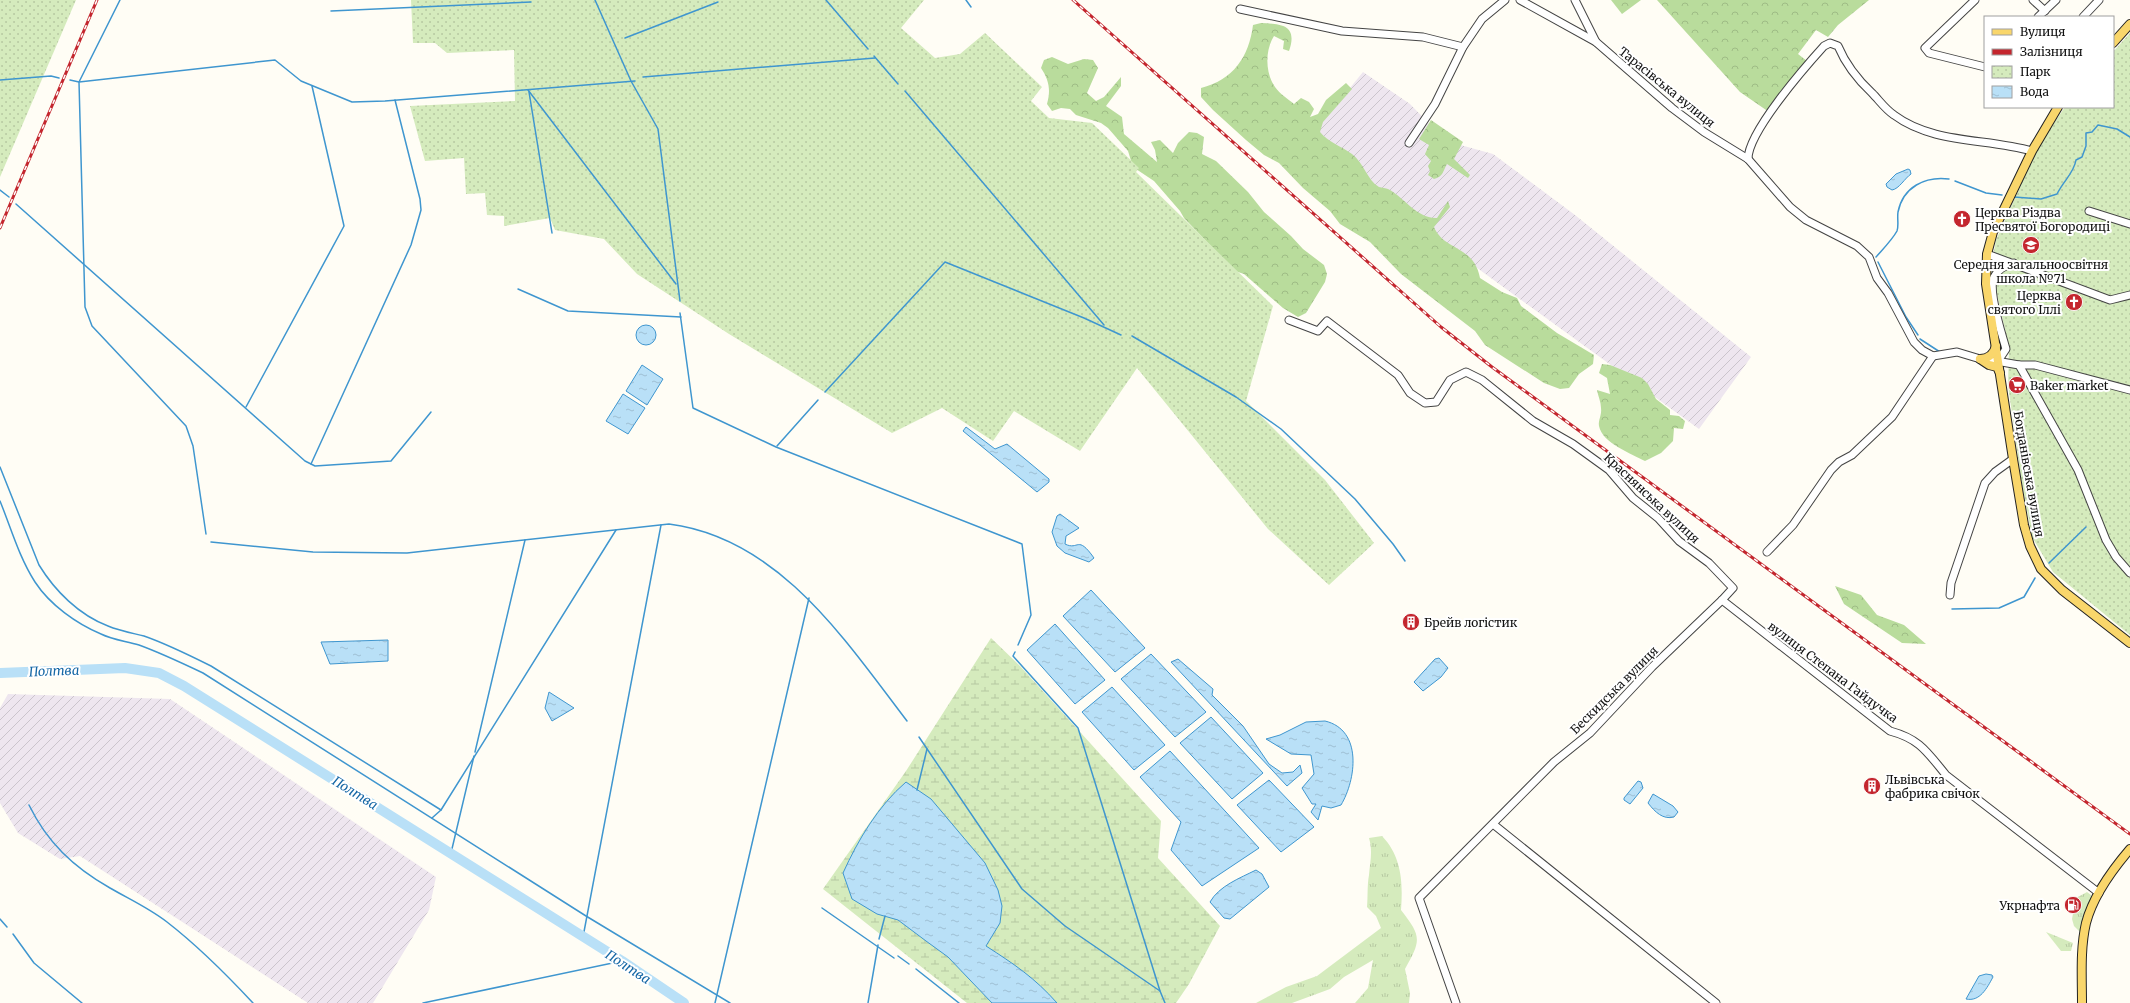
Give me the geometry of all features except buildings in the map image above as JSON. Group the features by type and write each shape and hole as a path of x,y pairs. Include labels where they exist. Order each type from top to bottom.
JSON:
{"main road":[{"path":"2114,42 2130,24"},
{"name":"Богданівська вулиця","path":"2057,108 2032,151 1994,232 1987,254 1986,284 2012,459 2024,525 2030,546 2042,569 2062,590 2130,643"},
{"path":"1980,358 1984,359 1991,354 1996,345"},
{"path":"1980,358 1989,365 1997,367 2000,373"},
{"path":"2082,1003 2083,945 2086,922 2099,893 2130,849"}],"street":[{"path":"1409,143 1435,104 1463,47 1482,19 1505,0"},
{"name":"Тарасівська вулиця","path":"1520,0 1596,42 1679,113 1704,132 1748,159 1790,207 1806,220 1857,246 1869,257 1877,278 1888,293 1914,342 1922,350 1933,356"},
{"path":"1575,0 1596,42"},
{"path":"1975,0 1926,48 1929,52 1984,67"},
{"path":"2033,0 2045,11"},
{"path":"2039,16 2056,0"},
{"path":"2084,16 2100,0"},
{"path":"1240,9 1342,31 1422,38 1463,47"},
{"path":"1748,159 1749,150 1768,117 1796,78 1824,46 1830,43 1838,46 1850,70 1861,83 1887,109 1905,122 1928,131 1959,139 2016,147 2032,151"},
{"path":"2088,212 2130,224"},
{"path":"1987,254 2110,300 2130,295"},
{"path":"1998,362 2006,349 1993,294 1993,281 1994,276 2004,266 2014,263"},
{"name":"Краснянська вулиця","path":"1289,320 1318,331 1327,321 1398,375 1410,393 1425,403 1436,402 1450,380 1466,372 1482,380 1532,421 1573,444 1609,470 1633,498 1658,518 1679,541 1709,563 1733,588"},
{"path":"1767,552 1793,525 1831,470 1839,462 1852,455 1892,417 1933,356 1957,352 2019,366 2035,365 2130,390"},
{"path":"2019,366 2078,470 2106,540 2116,557 2130,573"},
{"path":"1950,595 1951,583 1985,483 1995,472 2012,459"},
{"name":"Бескидська вулиця","path":"1456,1003 1419,898 1554,762 1590,732 1652,667 1733,588"},
{"name":"вулиця Степана Гайдучка","path":"1722,600 1890,731 1913,739 1927,751 1946,775 2099,893"},
{"path":"1493,824 1716,1003"}],"shaded area":[{"path":"1363,72 1410,104 1446,141 1493,154 1575,215 1751,357 1699,429 1451,249 1313,133"},
{"path":"8,694 170,699 436,877 429,910 373,1003 308,1003 80,856 60,859 18,833 0,803 0,708"}],"green space":[{"path":"0,0 76,0 0,177"},
{"path":"411,0 924,0 901,28 935,58 960,54 985,33 1042,87 1031,101 1049,118 1092,123 1139,168 1136,172 1273,306 1246,401 1325,480 1374,543 1329,585 1268,529 1137,368 1080,451 1014,411 993,441 942,408 892,433 729,334 637,274 604,239 555,230 550,218 504,226 504,216 487,215 485,193 466,194 464,158 425,161 410,106 515,101 514,50 447,53 435,43 413,43"},
{"path":"1611,0 1641,0 1622,14"},
{"path":"1657,0 1869,0 1838,25 1828,37 1816,30 1798,54 1807,61 1769,112 1740,92"},
{"path":"1261,23 1281,25 1290,31 1291,42 1289,51 1283,49 1284,41 1274,36 1269,48 1267,62 1269,75 1279,92 1294,104 1301,98 1309,102 1314,109 1310,117 1318,114 1326,100 1346,83 1352,89 1323,122 1320,132 1327,139 1352,154 1360,162 1375,184 1394,193 1423,215 1437,218 1448,201 1450,207 1434,227 1439,235 1472,259 1477,267 1480,278 1502,292 1517,298 1521,306 1557,333 1594,355 1593,364 1579,374 1569,388 1560,389 1544,383 1485,345 1475,331 1401,274 1370,242 1340,224 1330,211 1303,188 1279,163 1264,155 1246,140 1201,97 1201,88 1222,79 1238,66 1248,47 1253,25"},
{"path":"2130,33 2130,635 2053,572 2032,537 2021,478 2008,385 2009,347 1991,268 1996,240 2039,145 2064,108 2114,108 2114,51"},
{"path":"1052,57 1068,64 1084,59 1093,60 1098,68 1087,93 1096,101 1104,97 1121,77 1121,86 1106,106 1122,117 1124,134 1157,162 1155,150 1151,142 1160,140 1173,153 1178,143 1189,132 1197,133 1204,137 1202,154 1216,161 1248,192 1264,212 1303,249 1324,265 1327,274 1325,282 1306,313 1298,317 1283,308 1244,274 1235,271 1184,218 1180,211 1154,181 1133,167 1128,151 1108,128 1101,123 1076,115 1070,109 1061,108 1052,111 1047,104 1049,94 1048,85 1041,68 1044,60"},
{"path":"1431,120 1463,142 1454,159 1470,175 1468,178 1447,164 1439,177 1434,179 1428,175 1430,171 1428,166 1431,161 1425,154 1429,145 1419,139"},
{"path":"1602,364 1610,365 1642,378 1648,384 1656,399 1670,410 1670,415 1679,416 1685,421 1683,429 1674,428 1673,441 1661,453 1645,461 1611,443 1601,432 1599,424 1601,406 1597,390 1610,394 1607,378 1599,373"},
{"path":"1835,586 1861,595 1877,615 1904,625 1926,644 1902,643 1844,604"},
{"path":"991,638 1020,666 1161,821 1158,858 1220,926 1189,984 1176,1003 967,1003 823,889 906,771"},
{"path":"1382,836 1394,853 1400,871 1402,890 1401,910 1413,927 1417,939 1414,951 1405,969 1410,993 1409,1003 1355,1003 1368,988 1373,960 1344,977 1330,989 1292,1003 1256,1003 1286,987 1317,976 1381,928 1376,916 1367,907 1371,852 1369,838"},
{"path":"2087,892 2091,895 2091,899 2080,932 2074,926 2072,919 2076,898"},
{"path":"2046,932 2073,943 2071,951 2061,951"}],"water":[{"path":"1908,169 1910,170 1911,174 1897,188 1892,190 1887,187 1886,184 1896,174"},
{"path":"646,325 653,328 656,335 653,342 646,345 639,342 636,335 639,328"},
{"path":"642,365 663,379 647,405 626,391"},
{"path":"623,394 645,408 628,434 606,421"},
{"path":"966,427 995,449 1007,444 1049,479 1049,482 1037,492 963,431"},
{"path":"1060,514 1079,528 1066,536 1065,544 1070,546 1081,545 1084,547 1094,558 1089,562 1065,553 1057,546 1052,532 1057,516"},
{"path":"1091,590 1145,648 1115,672 1063,616"},
{"path":"1055,624 1105,680 1075,704 1027,650"},
{"path":"388,640 388,661 330,664 321,642"},
{"path":"1151,654 1206,712 1175,737 1121,679"},
{"path":"1439,658 1448,668 1441,677 1423,691 1414,682 1435,659"},
{"path":"1178,659 1213,689 1212,695 1243,726 1269,764 1282,773 1293,772 1300,765 1302,773 1287,786 1171,662"},
{"path":"1112,687 1165,745 1134,770 1082,712"},
{"path":"549,692 574,708 552,721 545,708"},
{"path":"1211,717 1263,773 1232,799 1180,743"},
{"path":"1325,721 1337,726 1346,734 1351,745 1353,770 1346,795 1341,805 1331,808 1322,806 1318,820 1311,812 1316,804 1312,804 1302,788 1314,774 1311,755 1291,754 1266,739 1280,735 1306,722"},
{"path":"1170,751 1259,848 1202,886 1171,850 1181,822 1140,777"},
{"path":"1269,780 1314,827 1281,852 1237,805"},
{"path":"1638,781 1641,782 1643,788 1630,804 1624,800 1624,798"},
{"path":"906,782 931,799 985,863 998,890 1002,906 1000,923 986,946 1024,972 1041,986 1057,1003 992,1003 948,957 898,920 877,914 852,899 843,873 855,848 870,824 886,802"},
{"path":"1653,794 1673,806 1678,812 1674,817 1670,818 1663,816 1653,809 1648,803"},
{"path":"1256,870 1262,874 1269,887 1230,919 1224,918 1210,902 1214,896 1224,887"},
{"path":"1986,974 1992,975 1993,977 1986,990 1975,998 1966,999 1979,976"}],"waterway":[{"path":"120,0 79,82 85,307 92,326 186,426 193,446 206,534"},
{"path":"595,0 631,81 658,129 680,301"},
{"path":"826,0 868,49"},
{"path":"966,0 971,7"},
{"path":"331,11 531,2"},
{"path":"625,38 718,2"},
{"path":"874,56 898,84"},
{"path":"643,77 875,58"},
{"path":"70,80 79,82 275,60 301,81 352,102 385,101 635,81"},
{"path":"0,80 51,76 59,78"},
{"path":"246,407 344,226 312,86"},
{"path":"528,90 676,284"},
{"path":"905,91 1104,325"},
{"path":"529,92 552,233"},
{"path":"311,464 411,245 421,210 420,199 395,100"},
{"path":"2014,197 2041,199 2057,194 2071,173 2076,160 2082,157 2086,146 2086,133 2092,132 2098,125 2117,129 2130,137"},
{"path":"1876,257 1897,231 1898,212 1901,203 1910,190 1916,185 1932,179 1949,179"},
{"path":"1955,181 1986,193 2002,195"},
{"path":"0,190 9,197"},
{"path":"16,204 305,461 315,466 391,461 431,412"},
{"path":"825,392 945,262 1084,318 1121,335"},
{"path":"1878,262 1906,317 1918,335"},
{"path":"518,289 568,311 681,317"},
{"path":"680,313 693,408 776,447 1022,544 1031,615 1018,645"},
{"path":"1132,336 1236,397 1281,429 1355,499 1393,544 1405,561"},
{"path":"1920,339 1940,352"},
{"path":"777,446 818,400"},
{"path":"0,467 39,565 52,584 78,609 108,626 153,639 211,666 441,810"},
{"path":"0,501 29,572 48,598 65,613 92,630 115,639 147,648 203,673 586,916 730,1003"},
{"path":"211,542 313,552 407,553 669,524 708,533 744,549 776,571 806,597 859,658 907,721"},
{"path":"583,937 661,525"},
{"path":"2049,563 2086,527"},
{"path":"432,818 441,810 616,530"},
{"path":"475,752 525,540"},
{"path":"1952,609 1999,608 2024,597 2035,578"},
{"path":"715,1003 809,598"},
{"path":"1015,652 1013,656 1078,728 1160,991"},
{"name":"Полтва","path":"0,673 125,668 159,673 184,686 622,961 684,1003"},
{"path":"919,737 1022,889 1065,926 1160,991 1165,1003"},
{"path":"917,790 927,749"},
{"path":"451,853 474,756"},
{"path":"29,805 44,831 62,852 73,862 97,880 146,908 167,922 212,961 253,1003"},
{"path":"822,908 894,958"},
{"path":"879,939 885,916"},
{"path":"0,919 7,927"},
{"path":"13,934 34,963 82,1003"},
{"path":"868,1003 878,945"},
{"path":"898,956 909,964"},
{"path":"423,1003 622,961"},
{"path":"916,969 959,1003"}],"railway":[{"path":"0,228 97,0"},
{"path":"1073,0 1441,327 1492,367 2130,834"}],"place":[{"name":"Церква Різдва Пресвятої Богородиці","path":"1962,219"},
{"name":"Середня загальноосвітня школа №71","path":"2031,245"},
{"name":"Церква святого Іллі","path":"2074,302"},
{"name":"Baker market","path":"2017,385"},
{"name":"Брейв логістик","path":"1411,622"},
{"name":"Львівська фабрика свічок","path":"1872,786"},
{"name":"Укрнафта","path":"2073,905"}]}
